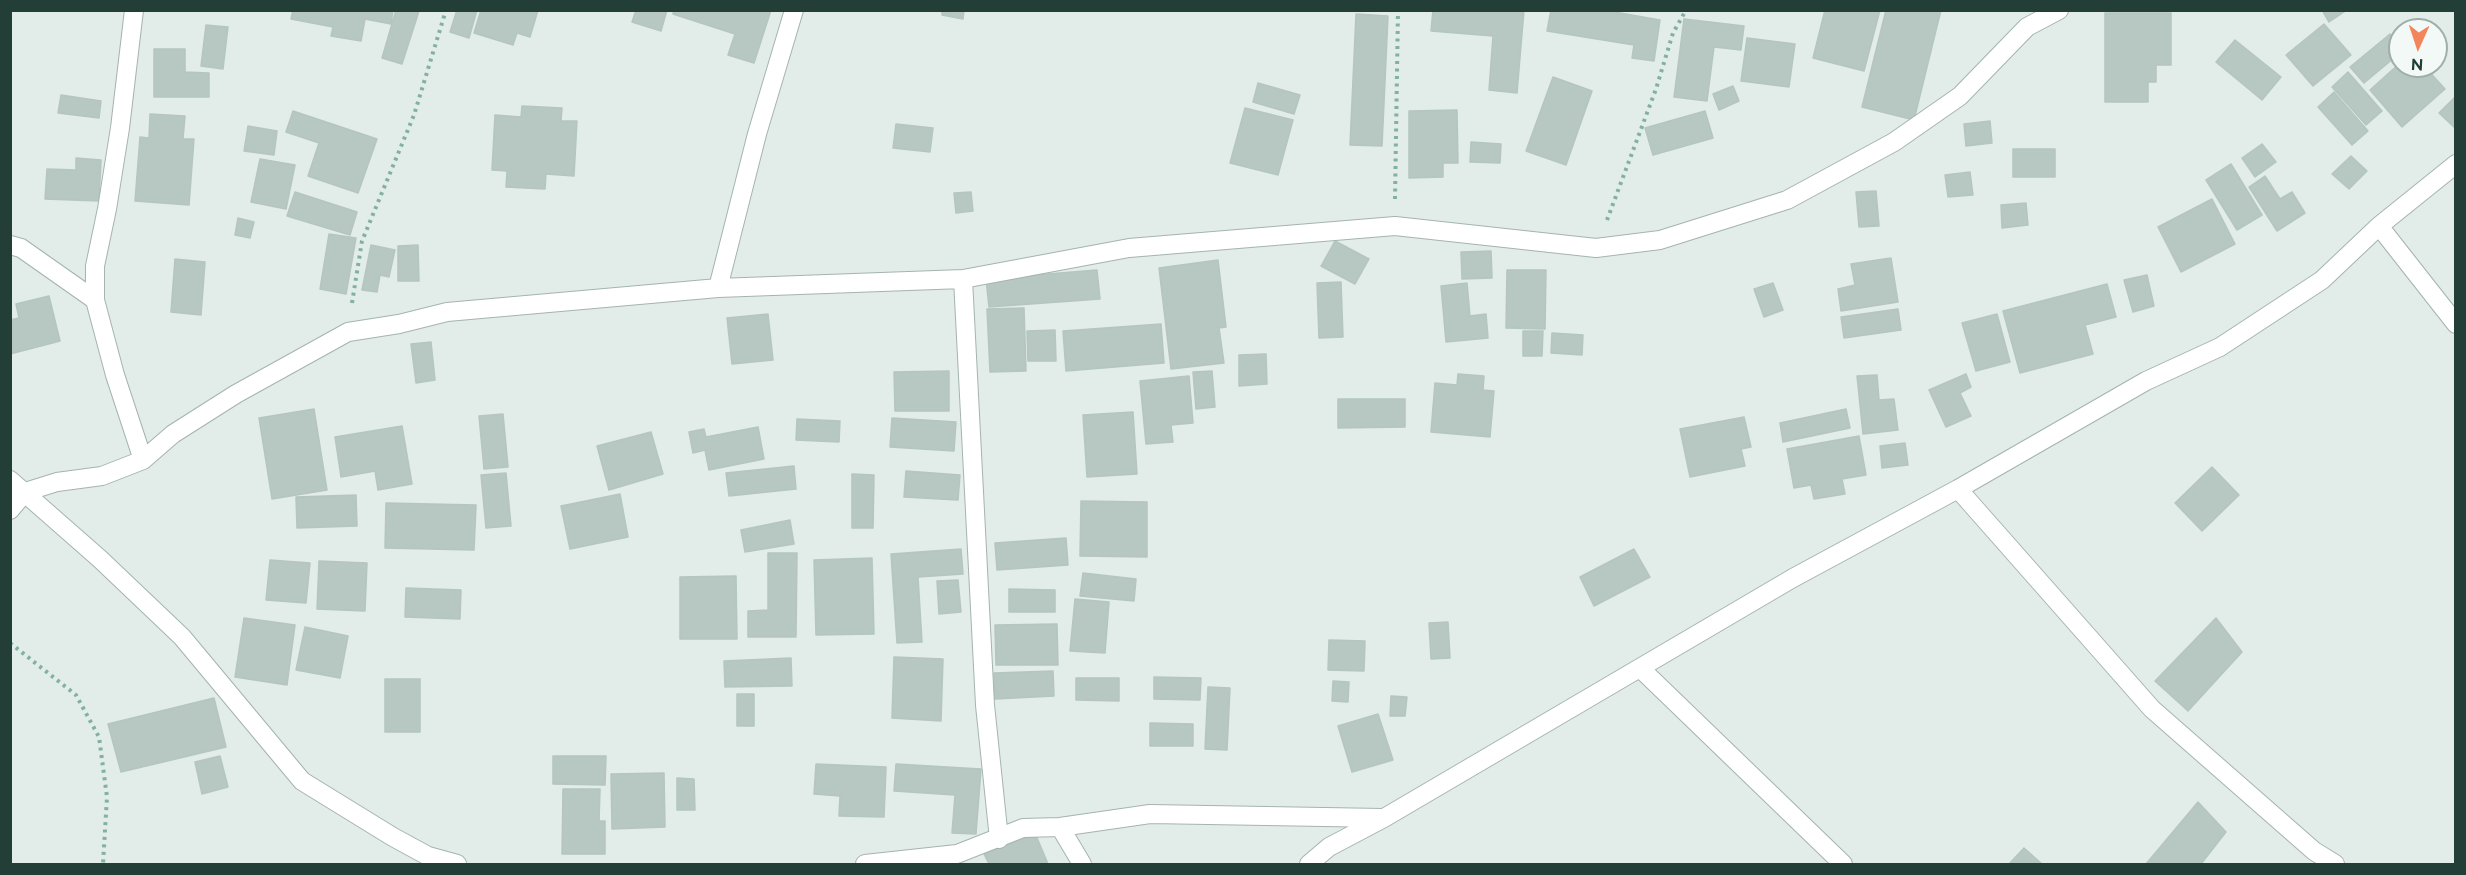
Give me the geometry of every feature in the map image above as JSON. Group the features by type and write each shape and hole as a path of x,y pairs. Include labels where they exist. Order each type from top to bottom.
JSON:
{"street":[{"path":"134,10 111,186 95,266 95,300 115,375 143,460"},
{"path":"718,288 757,134 794,10"},
{"path":"18,486 102,476 143,460 173,434 236,394 348,332 399,324 447,312 718,288 963,279 1129,249 1395,226 1596,248 1660,240 1787,200 1894,142 1960,96 2027,27 2059,10"},
{"path":"1309,864 1329,847 1384,818 1793,578 1958,489 2146,381 2220,347 2322,280 2379,226 2456,164"},
{"path":"2379,226 2456,324"},
{"path":"10,245 21,248 95,300"},
{"path":"963,279 985,705 999,839"},
{"path":"10,510 18,486"},
{"path":"18,486 182,637 302,781 428,856 457,864"},
{"path":"1958,489 2152,709 2314,851 2335,864"},
{"path":"1640,668 1843,864"},
{"path":"865,864 957,854 1023,828 1060,827 1168,812 1384,818"},
{"path":"1060,827 1082,864"}],"path":[{"path":"348,332 362,241 414,115 446,10"},
{"path":"1395,226 1398,10"},
{"path":"1596,248 1638,139 1673,33 1686,10"},
{"path":"10,643 76,695 99,737 107,797 103,864"}],"building":[{"path":"293,10 393,10 391,24 365,19 361,41 331,36 333,27 291,19"},
{"path":"396,10 419,11 402,64 382,58"},
{"path":"457,10 477,10 469,38 450,32"},
{"path":"481,10 538,10 530,37 517,33 513,45 474,33"},
{"path":"636,10 667,10 661,31 632,22"},
{"path":"674,10 771,10 754,63 728,55 735,34 673,14"},
{"path":"942,10 964,10 963,19 942,15"},
{"path":"1433,10 1524,10 1517,93 1489,90 1493,36 1431,31"},
{"path":"1551,10 1603,10 1660,20 1654,61 1632,58 1634,45 1547,31"},
{"path":"1825,10 1880,10 1864,71 1813,58"},
{"path":"1886,10 1941,10 1914,120 1862,107"},
{"path":"2322,10 2347,10 2329,22"},
{"path":"2105,13 2171,13 2171,65 2156,65 2156,82 2148,82 2148,102 2105,102"},
{"path":"1356,14 1388,16 1382,146 1350,145"},
{"path":"1684,19 1744,26 1741,50 1714,47 1707,101 1674,97"},
{"path":"2324,24 2351,55 2313,86 2286,55"},
{"path":"206,25 228,27 223,69 201,66"},
{"path":"2388,36 2388,63 2364,83 2350,67"},
{"path":"1747,38 1795,44 1789,87 1741,81"},
{"path":"2235,40 2281,77 2262,100 2216,62"},
{"path":"154,49 185,49 185,72 209,73 209,97 154,97"},
{"path":"2348,72 2382,111 2366,125 2332,87"},
{"path":"2388,74 2388,78 2435,78 2445,89 2402,127 2370,90"},
{"path":"1553,77 1592,91 1566,165 1526,151"},
{"path":"1258,83 1300,95 1294,114 1253,102"},
{"path":"1733,86 1739,101 1719,110 1713,94"},
{"path":"2334,92 2368,131 2352,145 2318,107"},
{"path":"61,95 101,101 99,118 58,113"},
{"path":"2456,96 2456,129 2439,113"},
{"path":"522,106 562,108 561,121 577,121 574,176 546,174 545,189 506,187 507,171 492,170 495,115 521,117"},
{"path":"1245,108 1293,120 1278,175 1230,163"},
{"path":"1457,110 1458,163 1443,163 1443,177 1409,178 1409,111"},
{"path":"293,111 377,139 358,193 308,176 319,143 286,132"},
{"path":"1705,111 1713,138 1653,155 1645,128"},
{"path":"150,114 185,116 183,139 194,139 189,205 135,201 140,137 149,138"},
{"path":"1990,121 1992,143 1966,146 1964,124"},
{"path":"896,124 933,128 930,152 893,148"},
{"path":"248,126 277,131 274,155 244,151"},
{"path":"1471,142 1501,144 1500,163 1470,162"},
{"path":"2262,144 2276,162 2255,177 2242,158"},
{"path":"2013,149 2055,149 2055,177 2013,177"},
{"path":"2351,156 2367,171 2349,189 2332,174"},
{"path":"76,158 101,160 99,201 45,199 47,169 76,170"},
{"path":"260,159 295,165 286,209 251,202"},
{"path":"2231,164 2262,215 2237,230 2206,180"},
{"path":"1970,172 1973,195 1948,197 1945,175"},
{"path":"2265,176 2280,199 2292,192 2305,213 2277,231 2249,187"},
{"path":"1876,191 1879,226 1859,227 1856,192"},
{"path":"295,192 357,212 350,235 287,216"},
{"path":"971,192 973,211 956,213 954,193"},
{"path":"2212,199 2235,244 2181,272 2158,227"},
{"path":"2026,203 2028,225 2002,228 2001,205"},
{"path":"238,218 254,222 250,238 235,235"},
{"path":"329,234 356,238 346,294 320,289"},
{"path":"1335,241 1369,259 1355,284 1321,266"},
{"path":"371,245 395,250 389,277 380,275 377,292 362,290"},
{"path":"418,245 419,281 398,281 398,246"},
{"path":"1491,251 1492,278 1462,279 1461,252"},
{"path":"1891,258 1898,302 1841,311 1838,289 1855,285 1851,264"},
{"path":"175,259 205,262 201,315 171,312"},
{"path":"1218,260 1226,327 1219,328 1224,363 1171,369 1159,268"},
{"path":"1097,270 1100,299 989,307 986,279"},
{"path":"1507,270 1546,270 1545,329 1506,328"},
{"path":"2147,275 2154,306 2133,312 2124,280"},
{"path":"1341,282 1343,337 1319,338 1317,283"},
{"path":"1467,283 1470,316 1486,314 1488,338 1446,342 1441,286"},
{"path":"1773,283 1783,310 1764,317 1754,289"},
{"path":"2107,284 2116,317 2085,325 2093,354 2020,373 2003,311"},
{"path":"49,296 60,341 10,354 10,320 19,318 16,304"},
{"path":"1024,308 1026,371 990,372 987,309"},
{"path":"1898,309 1901,330 1844,338 1841,317"},
{"path":"768,314 773,360 732,364 727,318"},
{"path":"1997,314 2010,362 1976,371 1962,323"},
{"path":"1161,324 1164,363 1066,371 1063,331"},
{"path":"1055,330 1056,361 1028,361 1027,331"},
{"path":"1523,331 1543,331 1542,356 1523,356"},
{"path":"1552,333 1583,335 1582,355 1551,353"},
{"path":"431,342 435,380 416,383 411,344"},
{"path":"1266,354 1267,384 1239,386 1239,355"},
{"path":"949,371 949,411 895,411 894,372"},
{"path":"1212,371 1215,407 1196,409 1193,372"},
{"path":"1458,374 1484,376 1483,390 1494,391 1490,437 1431,432 1435,383 1457,385"},
{"path":"1966,374 1971,387 1960,393 1971,416 1946,427 1929,390"},
{"path":"1877,375 1879,400 1894,399 1898,430 1863,434 1857,376"},
{"path":"1189,376 1193,423 1171,425 1173,442 1146,444 1140,381"},
{"path":"1338,399 1405,399 1405,427 1338,428"},
{"path":"314,409 327,490 272,499 259,418"},
{"path":"1846,409 1850,428 1783,442 1780,423"},
{"path":"1133,412 1137,474 1087,477 1083,415"},
{"path":"503,414 508,467 484,469 479,416"},
{"path":"1744,417 1751,447 1741,449 1745,466 1690,477 1680,429"},
{"path":"892,418 956,422 954,451 890,447"},
{"path":"797,419 840,421 839,442 796,440"},
{"path":"402,426 412,484 378,490 375,471 341,477 335,437"},
{"path":"758,427 764,459 709,470 705,450 693,453 689,432 704,429 706,437"},
{"path":"651,432 663,474 609,490 597,446"},
{"path":"1859,436 1866,475 1842,479 1845,494 1814,499 1811,485 1794,488 1787,449"},
{"path":"1905,443 1908,465 1882,468 1880,446"},
{"path":"794,466 796,489 729,496 726,473"},
{"path":"2212,467 2239,495 2202,531 2175,503"},
{"path":"906,471 960,475 958,500 904,497"},
{"path":"506,473 511,526 486,528 481,475"},
{"path":"852,474 874,475 873,528 852,528"},
{"path":"620,494 628,537 570,549 561,506"},
{"path":"356,495 357,526 297,528 296,497"},
{"path":"1081,501 1147,502 1147,557 1080,556"},
{"path":"386,503 476,505 474,550 385,548"},
{"path":"790,520 794,544 745,552 741,530"},
{"path":"1066,538 1068,565 997,570 995,543"},
{"path":"961,549 963,574 918,577 922,642 897,643 891,554"},
{"path":"1634,549 1650,577 1594,606 1580,577"},
{"path":"768,553 797,553 796,637 748,637 748,611 768,610"},
{"path":"872,558 874,634 816,635 814,560"},
{"path":"270,560 310,563 306,603 266,600"},
{"path":"319,561 367,563 365,611 317,609"},
{"path":"1083,573 1136,579 1134,601 1080,596"},
{"path":"736,576 737,639 680,639 680,577"},
{"path":"958,580 961,612 939,614 937,581"},
{"path":"406,588 461,590 460,619 405,617"},
{"path":"1009,589 1055,590 1055,612 1009,612"},
{"path":"1075,599 1109,602 1105,653 1070,651"},
{"path":"244,618 295,625 287,685 235,677"},
{"path":"2216,618 2242,652 2188,711 2155,681"},
{"path":"1448,622 1450,658 1431,659 1429,623"},
{"path":"1057,624 1058,665 996,665 995,625"},
{"path":"305,627 348,636 340,678 296,670"},
{"path":"1329,640 1365,641 1364,671 1328,670"},
{"path":"894,657 943,659 941,721 892,718"},
{"path":"791,658 792,686 725,687 724,661"},
{"path":"1053,671 1054,696 995,699 994,673"},
{"path":"1154,677 1201,678 1200,700 1154,699"},
{"path":"1076,678 1119,678 1119,701 1076,700"},
{"path":"385,679 420,679 420,732 385,732"},
{"path":"1333,681 1349,682 1348,702 1332,701"},
{"path":"1208,687 1230,688 1227,750 1205,749"},
{"path":"737,694 754,694 754,726 737,726"},
{"path":"1391,696 1407,697 1405,716 1390,716"},
{"path":"214,698 226,747 121,772 108,724"},
{"path":"1378,714 1393,760 1352,772 1338,726"},
{"path":"1150,723 1193,724 1193,746 1150,746"},
{"path":"220,756 228,787 202,794 195,762"},
{"path":"553,756 606,756 605,785 553,784"},
{"path":"816,764 886,767 884,817 839,816 840,796 814,794"},
{"path":"896,764 981,769 976,834 952,833 955,795 894,791"},
{"path":"664,773 665,827 612,829 611,774"},
{"path":"677,778 694,779 695,810 677,810"},
{"path":"563,789 600,789 599,821 605,821 605,854 562,854"},
{"path":"2198,802 2226,832 2201,864 2146,864"},
{"path":"1035,833 1048,864 989,864 984,854"},
{"path":"2024,848 2042,864 2009,864"}]}
